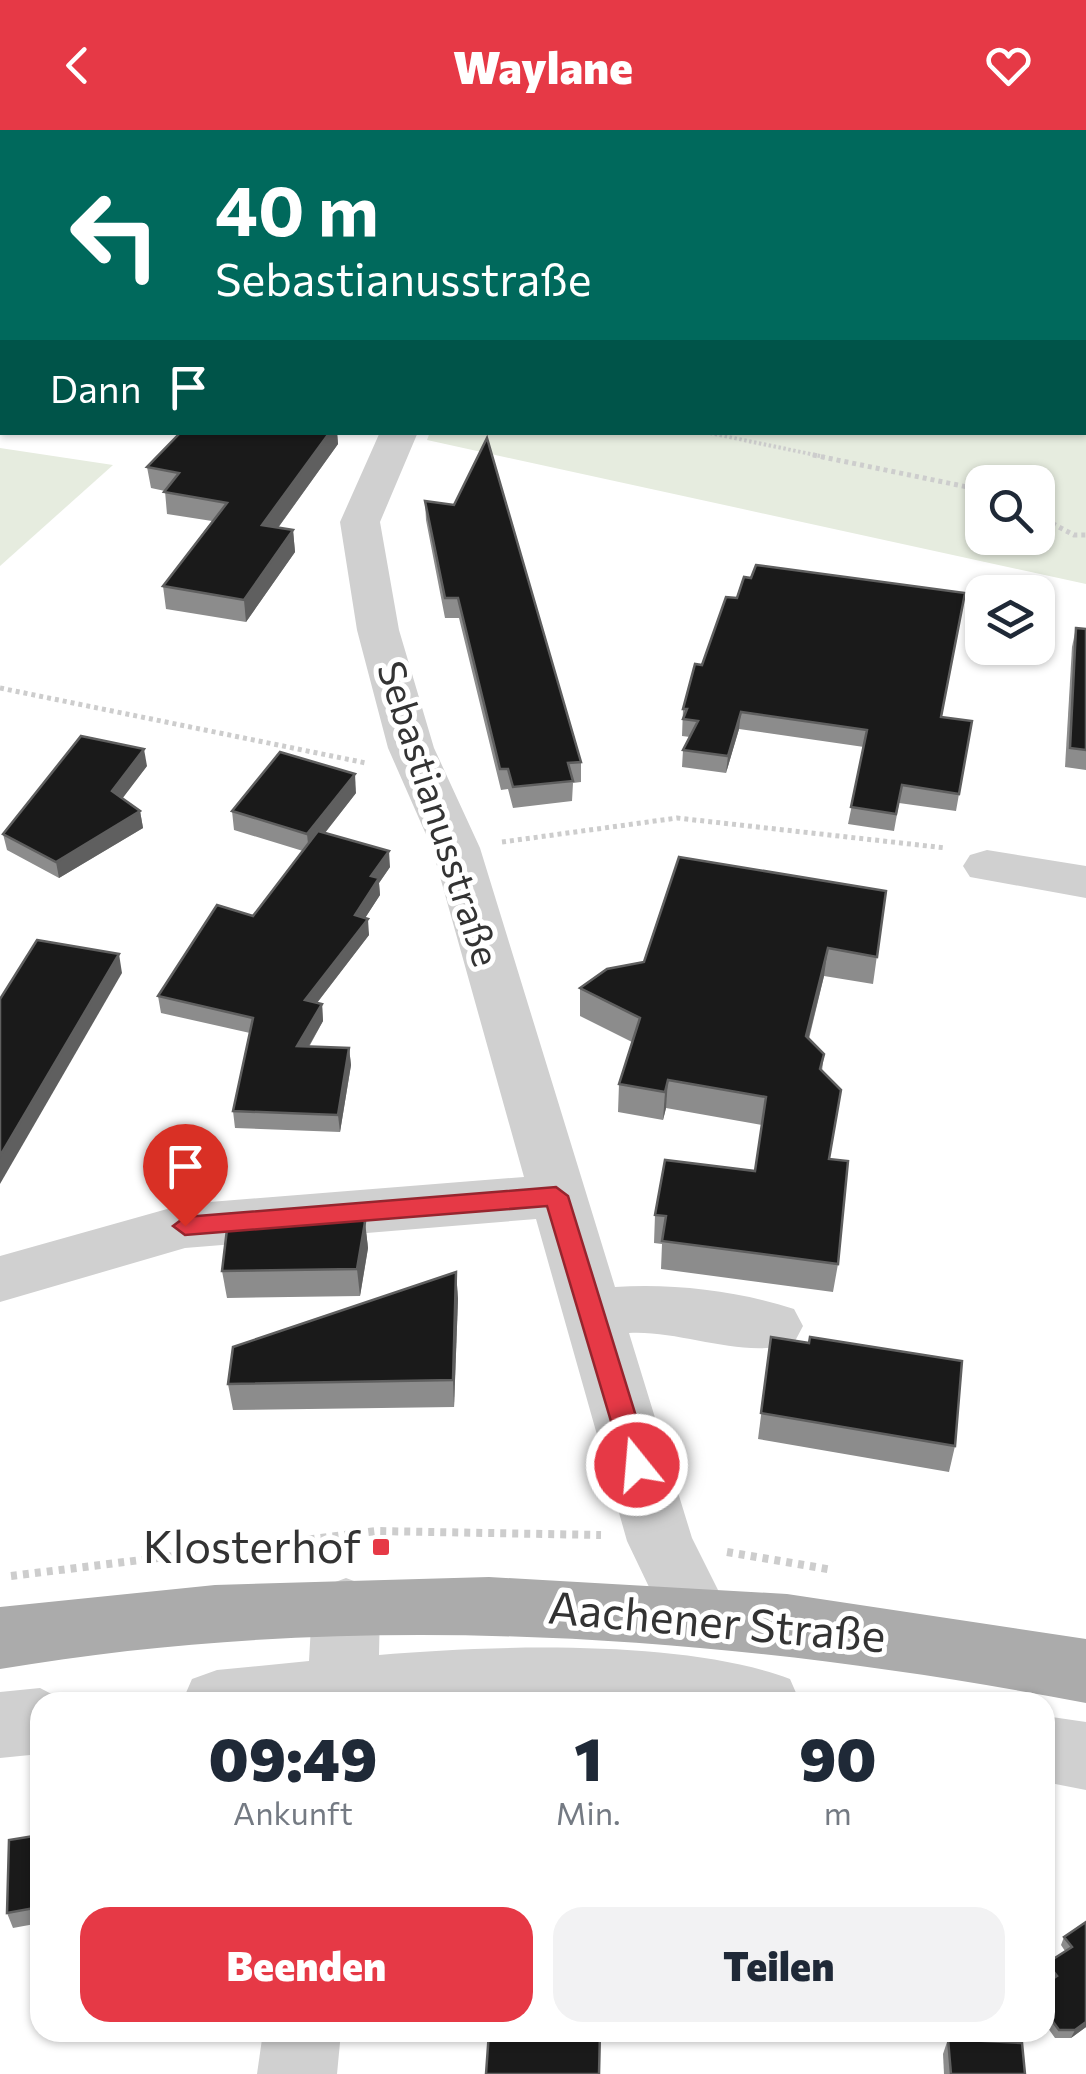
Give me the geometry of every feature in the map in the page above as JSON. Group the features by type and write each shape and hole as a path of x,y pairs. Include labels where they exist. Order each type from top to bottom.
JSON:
{"main road":[{"name":"Aachener Straße","path":"0,1638 215,1615 522,1605 695,1612 976,1648 1086,1671"}],"street":[{"name":"Sebastianusstraße","path":"398,435 360,522 378,630 411,748 456,848 660,1541 695,1612"},
{"path":"987,866 1086,882"},
{"path":"0,1278 185,1226 556,1196"},
{"path":"591,1312 655,1308 773,1326"},
{"path":"344,1692 346,1608"},
{"name":"Aachener Straße","path":"367,1692 474,1678 669,1687 701,1692"},
{"path":"0,1725 30,1722"},
{"path":"1055,1751 1086,1756"},
{"path":"297,2074 301,2042"}],"path":[{"path":"720,435 965,486"},
{"path":"1055,525 1074,535 1086,535"},
{"path":"0,688 346,758 426,780"},
{"path":"456,848 676,818 936,844 987,866"}],"shaded area":[{"path":"429,435 1086,435 1086,584 427,440"},
{"path":"0,448 113,465 0,566"}],"building":[{"path":"178,435 328,435 262,525 293,530 244,600 163,586 227,503 164,492 179,473 147,467"},
{"path":"487,438 581,762 568,763 573,781 513,787 508,769 500,769 458,598 445,598 425,501 454,505"},
{"path":"756,565 965,593 941,717 972,721 959,794 902,785 896,814 851,807 867,730 741,712 728,756 683,750 698,721 683,719 695,664 702,665 726,597 737,598 744,577 751,578"},
{"path":"1076,628 1086,629 1086,750 1070,748"},
{"path":"81,736 144,749 112,791 140,811 56,862 3,834"},
{"path":"280,752 355,774 307,834 232,811"},
{"path":"318,831 389,851 371,876 379,878 355,915 368,919 305,1000 322,1004 297,1046 349,1048 338,1115 233,1111 253,1018 158,996 217,905 253,916"},
{"path":"679,857 886,891 877,957 828,948 806,1036 824,1054 820,1069 841,1090 829,1159 848,1161 838,1264 662,1241 666,1216 655,1215 665,1160 755,1171 766,1097 668,1080 665,1092 619,1084 640,1018 580,988 607,969 644,962"},
{"path":"37,940 119,954 0,1156 0,999"},
{"path":"352,1211 365,1222 357,1269 222,1271 228,1221"},
{"path":"456,1272 453,1380 228,1384 233,1347"},
{"path":"771,1337 809,1343 810,1337 962,1361 955,1446 761,1413"},
{"path":"30,1837 30,1909 7,1913 9,1840"},
{"path":"1086,1922 1086,2022 1075,2030 1059,2030 1055,2025 1055,1958 1072,1947 1064,1937"},
{"path":"488,2042 600,2042 599,2074 486,2074"},
{"path":"948,2042 1022,2043 1025,2074 951,2074"}],"place":[{"name":"Klosterhof","path":"381,1547"}],"route":[{"path":"185,1226 556,1196 637,1465"}]}
